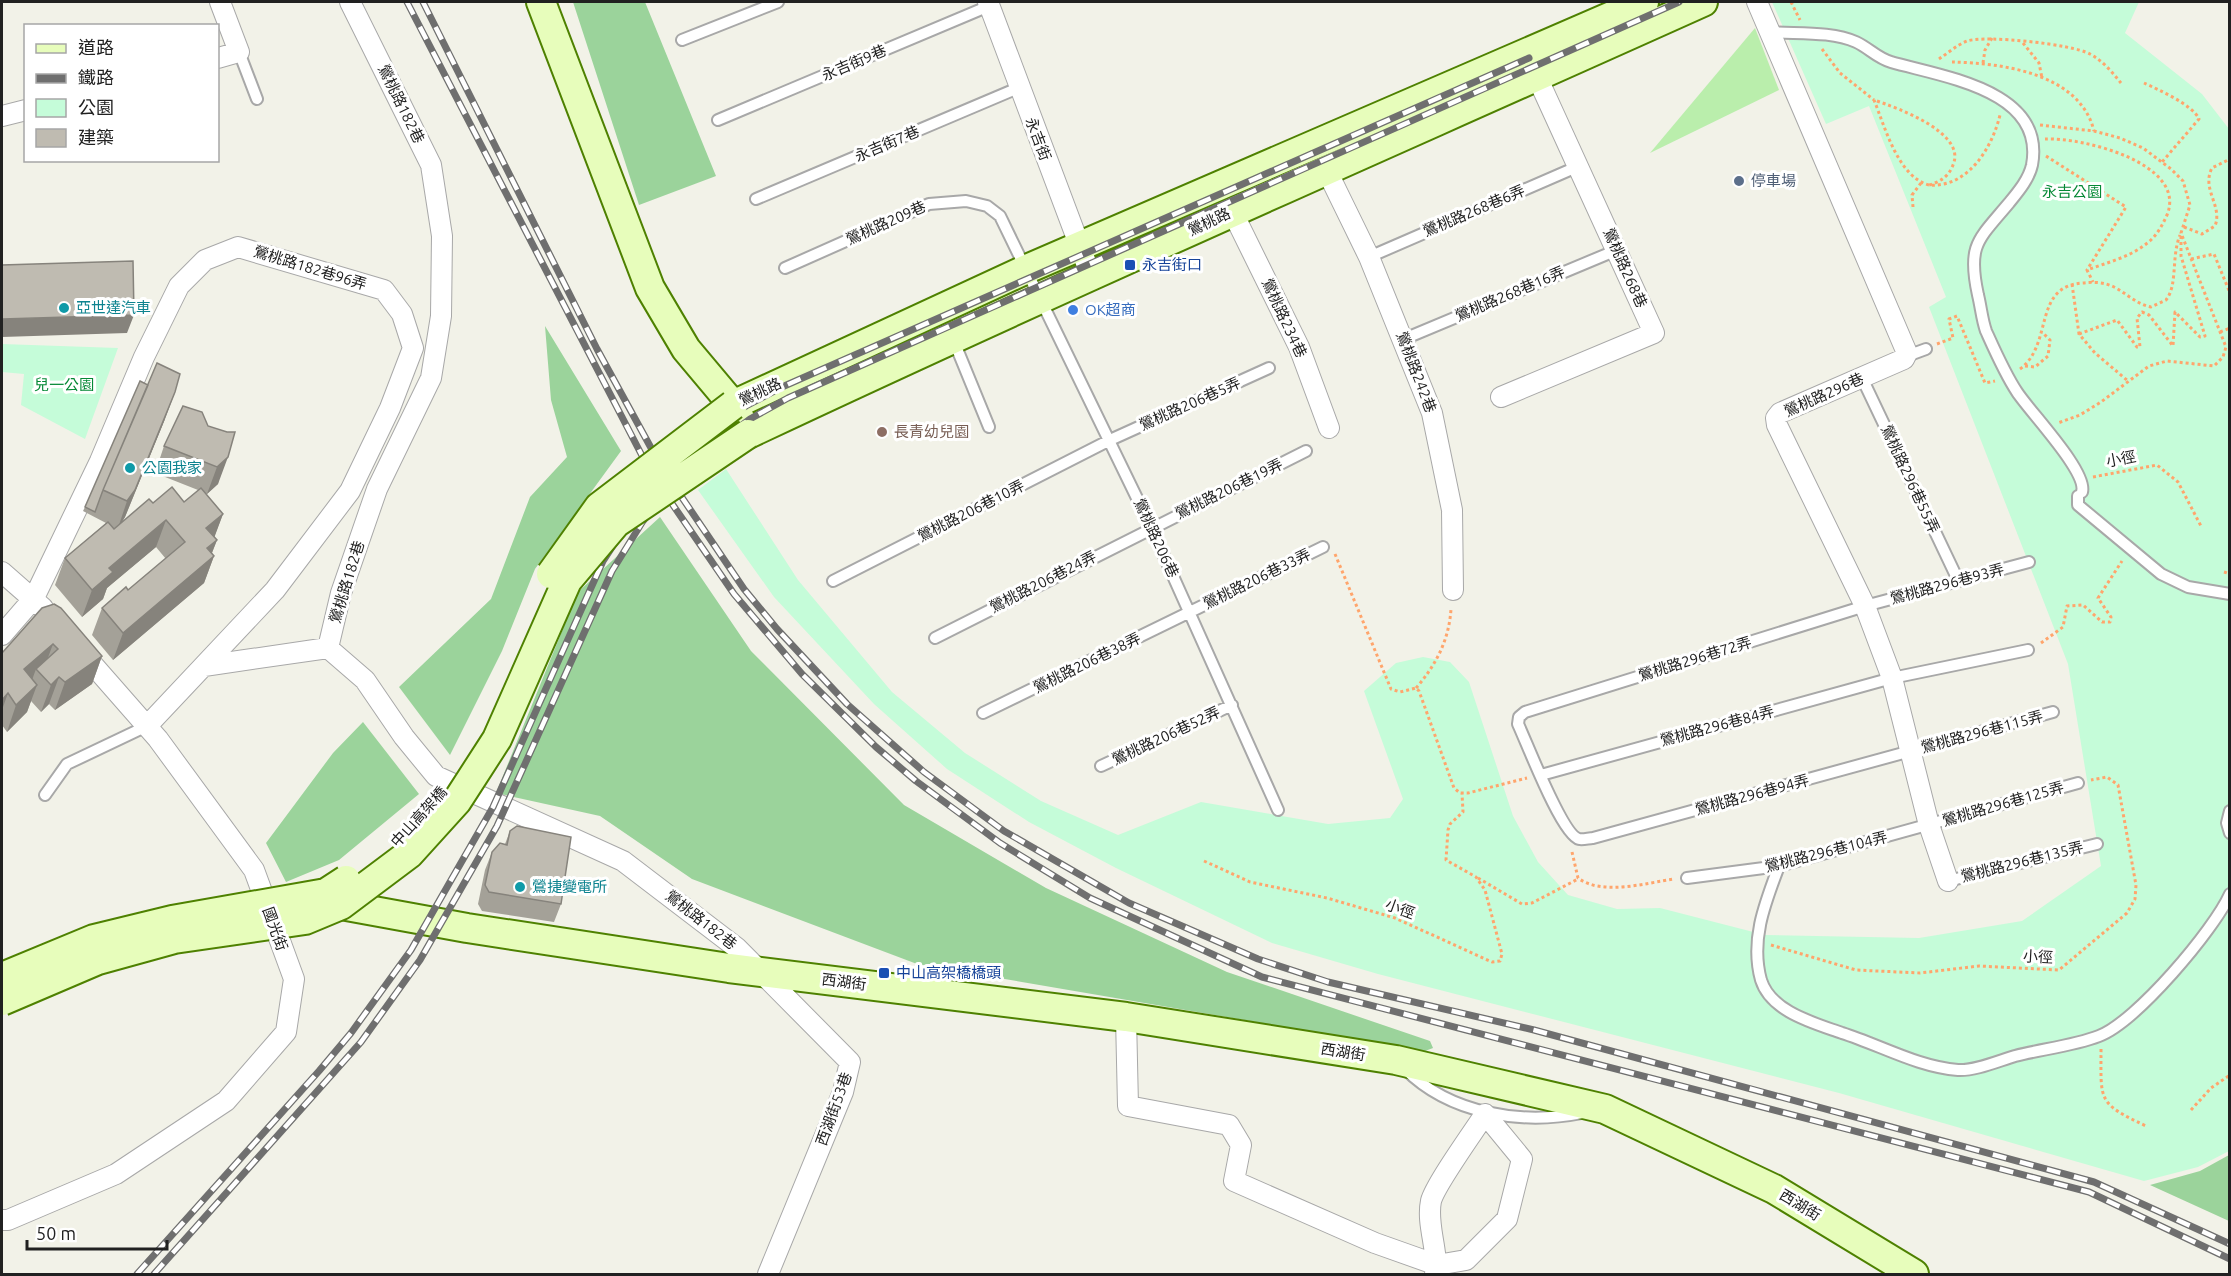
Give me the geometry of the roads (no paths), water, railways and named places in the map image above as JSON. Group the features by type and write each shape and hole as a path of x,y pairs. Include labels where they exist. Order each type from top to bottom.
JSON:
{"street":[{"path":"219,58 239,52 220,2"},
{"name":"鶯桃路182巷","path":"350,2 431,165 442,236 441,316 431,378 377,489 341,593 328,648 365,680 436,776 623,861 737,948 760,971"},
{"name":"鶯桃路","path":"541,2 650,288 686,349 732,405 748,434 953,338 1326,169 1531,65 1644,2"},
{"name":"鶯桃路","path":"732,405 1027,269 1531,65 1703,2"},
{"path":"1757,2 1907,356"},
{"name":"永吉街","path":"988,4 1091,276"},
{"name":"鶯桃路268巷","path":"1501,397 1654,333 1531,65"},
{"path":"2,116 24,110"},
{"name":"鶯桃路242巷","path":"1326,169 1369,257 1432,413 1452,510 1453,590"},
{"name":"鶯桃路234巷","path":"1232,211 1299,348 1329,428"},
{"name":"鶯桃路182巷96弄","path":"2,635 34,598 179,286 205,260 238,247 384,290 402,314 413,348 390,408 350,491 275,590 147,726"},
{"name":"鶯桃路296巷","path":"1907,356 1780,413 1776,418 1865,606 1893,678 1929,825 1948,880"},
{"name":"中山高架橋","path":"2,1001 98,960 174,939 305,920 334,899 399,843 441,798 481,731 552,571 600,507 732,405"},
{"name":"中山高架橋","path":"334,899 409,854 457,801 497,739 567,581 616,523 748,434"},
{"name":"國光街","path":"2,572 34,598 147,726 254,870 294,980 286,1032 225,1101 116,1174 8,1220 2,1220"},
{"path":"204,666 328,648"},
{"name":"中山高架橋","path":"2,977 94,939 171,920 334,899 467,928 729,968"},
{"name":"西湖街","path":"729,968 1126,1017 1396,1060 1605,1109 1774,1189 1914,1275"},
{"name":"西湖街53巷","path":"760,971 850,1062 843,1092 768,1275"},
{"path":"1126,1017 1128,1106 1229,1125 1241,1145 1234,1180 1436,1270 1466,1260 1507,1219 1522,1159 1485,1114 1431,1200 1432,1244 1436,1270"}],"lane":[{"path":"682,40 777,2"},
{"name":"永吉街9巷","path":"718,120 988,4"},
{"path":"1771,32 1811,34 1855,41 1878,58 1989,90 2017,110 2027,124 2034,144 2032,167 2027,179 1985,232 1972,256 1985,329 2015,390 2042,427 2070,459 2082,479 2078,505 2130,550 2177,583 2229,594"},
{"path":"239,52 257,99"},
{"name":"永吉街7巷","path":"756,199 1018,88"},
{"name":"鶯桃路268巷6弄","path":"1369,257 1579,166"},
{"name":"鶯桃路209巷","path":"785,268 929,204 966,201 987,206 1000,216 1027,269"},
{"name":"鶯桃路268巷16弄","path":"1404,339 1617,250"},
{"name":"鶯桃路206巷","path":"1027,269 1191,612 1278,810"},
{"path":"953,338 988,428"},
{"path":"1907,356 1926,349"},
{"name":"鶯桃路206巷5弄","path":"1110,440 1269,368"},
{"name":"鶯桃路296巷55弄","path":"1862,378 1958,580"},
{"name":"鶯桃路206巷10弄","path":"832,582 1110,440"},
{"name":"鶯桃路206巷19弄","path":"1151,527 1306,450"},
{"name":"鶯桃路206巷24弄","path":"935,638 1151,527"},
{"name":"鶯桃路206巷33弄","path":"1191,612 1323,547"},
{"name":"鶯桃路296巷93弄","path":"1865,606 2029,562"},
{"name":"鶯桃路296巷72弄","path":"1541,775 1518,724 1519,717 1525,712 1865,606"},
{"name":"鶯桃路206巷38弄","path":"983,714 1191,612"},
{"name":"鶯桃路296巷84弄","path":"1541,775 1893,678 2028,650"},
{"name":"鶯桃路206巷52弄","path":"1101,766 1232,705"},
{"name":"鶯桃路296巷115弄","path":"1911,752 2053,712"},
{"path":"45,795 67,764 147,726"},
{"name":"鶯桃路296巷94弄","path":"1541,775 1560,818 1572,834 1579,839 1593,838 1911,752"},
{"name":"鶯桃路296巷125弄","path":"1929,825 2078,783"},
{"path":"2229,811 2227,823 2229,833"},
{"name":"鶯桃路296巷104弄","path":"1687,878 1779,866 1929,825"},
{"name":"鶯桃路296巷135弄","path":"1948,880 2097,844"},
{"path":"1779,866 1762,912 1757,940 1761,981 1771,999 1803,1019 1927,1065 1960,1070 2100,1035 2141,1006 2176,969 2223,909 2229,894"},
{"path":"1396,1060 1422,1086 1485,1114 1553,1119 1605,1109"}],"railway":[{"path":"407,2 651,473 734,594 802,674 876,747 916,781 1000,843 1090,898 1262,977 2089,1192 2230,1259"},
{"path":"423,2 597,349 662,468 744,589 777,629 847,704 924,772 1004,831 1129,903 1258,959 1328,982 1534,1030 2094,1182 2230,1244"},
{"path":"154,1274 361,1042 420,960 497,826 612,571 643,521 683,469 750,419 788,398 1679,2"},
{"path":"137,1274 319,1071 351,1033 411,950 493,807 603,561 653,484 680,454 712,428 782,387 1529,58"}],"place":[{"name":"停車場","path":"1739,181"},
{"name":"永吉街口","path":"1130,265"},
{"name":"亞世達汽車","path":"64,308"},
{"name":"OK超商","path":"1073,310"},
{"name":"長青幼兒園","path":"882,432"},
{"name":"公園我家","path":"130,468"},
{"name":"鶯捷變電所","path":"520,887"},
{"name":"中山高架橋橋頭","path":"884,973"}],"park label":[{"name":"永吉公園","path":"2072,192"},
{"name":"兒一公園","path":"64,385"}]}
